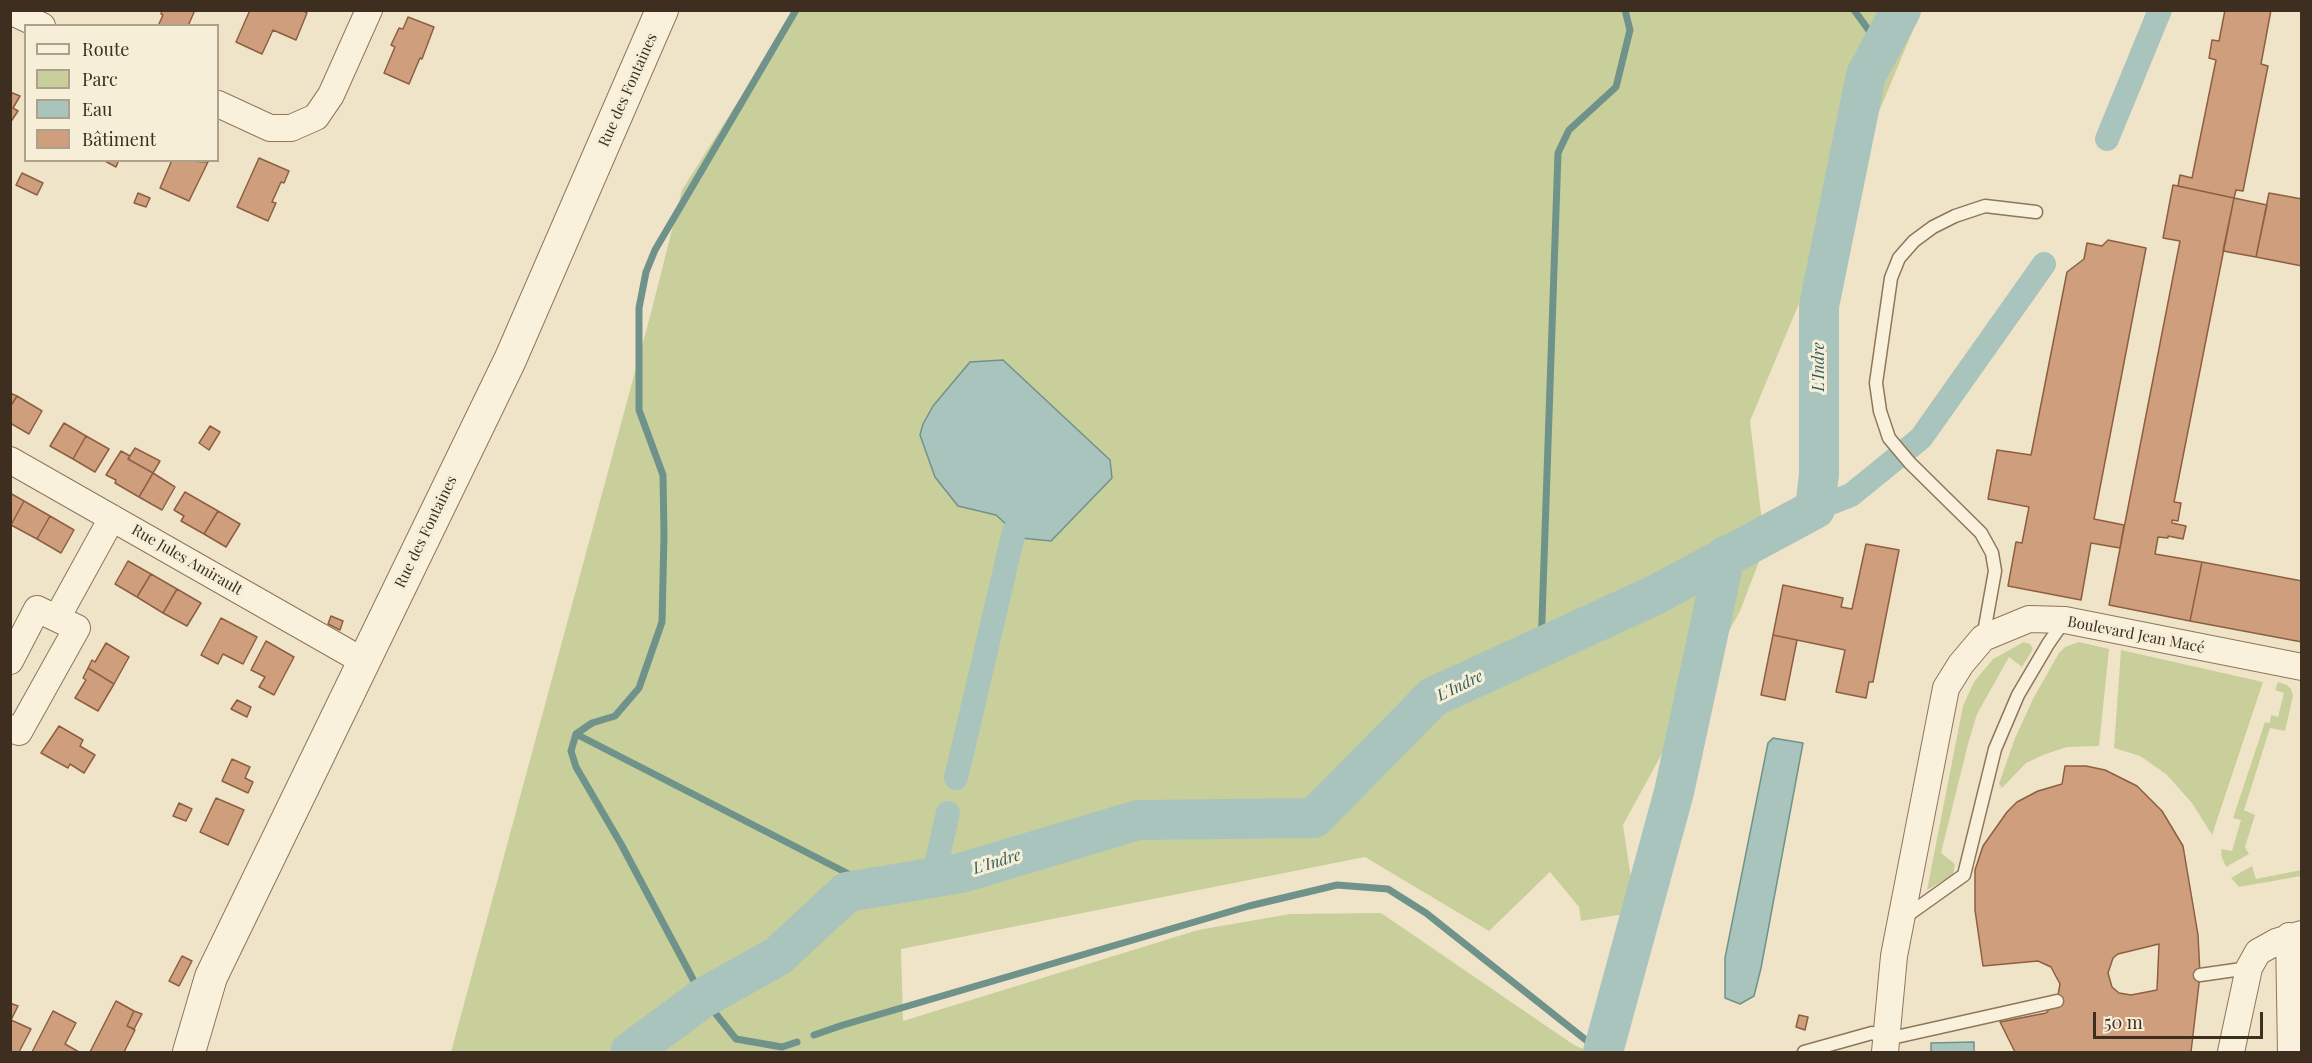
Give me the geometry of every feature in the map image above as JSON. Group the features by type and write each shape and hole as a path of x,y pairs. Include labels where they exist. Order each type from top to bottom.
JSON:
{"street":[{"path":"219,104 270,128 291,128 316,117 331,95 369,10"},
{"name":"Rue des Fontaines","path":"189,1053 212,978 510,360 662,10"},
{"path":"10,11 38,24"},
{"name":"Rue Jules Amirault","path":"10,460 363,661"},
{"path":"57,618 112,518"},
{"path":"10,661 37,609 77,628 19,732 10,728"},
{"name":"Boulevard Jean Macé","path":"1886,1045 1894,956 1946,688 1961,664 1983,638 2029,619 2065,620 2301,667"},
{"path":"2231,1053 2249,968 2258,952 2295,935 2291,1053"}],"lane":[{"path":"1983,638 1995,571 1992,553 1981,533 1910,463 1889,438 1880,411 1876,383 1892,278 1899,258 1914,241 1933,227 1955,216 1984,206 2036,212"},
{"path":"1901,920 1964,875 1995,749 2018,695 2065,620"},
{"path":"2200,975 2249,968"},
{"path":"1804,1053 1872,1033 1886,1045 2057,1001"}],"green space":[{"path":"795,11 1921,11 1750,421 1765,546 1740,611 1623,825 1636,912 1581,921 1579,907 1550,872 1489,931 1365,857 901,949 903,1021 1198,930 1290,914 1381,913 1574,1045 1590,1052 451,1052 652,309 682,190"},
{"path":"2024,642 2030,644 2033,649 2022,667 2009,657 1977,714 1941,853 1955,864 1953,875 1927,890 1963,706 1974,682 1993,659"},
{"path":"2079,642 2109,649 2099,746 2067,747 2043,755 2026,763 2002,788 1999,784 2015,738 2034,697 2059,653 2065,647"},
{"path":"2121,650 2263,682 2212,835 2192,803 2166,774 2140,756 2114,748"},
{"path":"2278,682 2287,685 2293,696 2285,731 2270,728 2244,810 2255,815 2245,847 2249,854 2226,867 2221,855 2222,849 2232,851 2241,820 2233,818 2265,722 2270,723 2271,715 2278,717 2284,693 2275,690"},
{"path":"2252,866 2256,879 2301,870 2301,876 2239,887 2231,878"}],"water":[{"path":"1003,360 1110,460 1112,478 1051,541 1021,538 996,515 958,506 935,477 920,435 933,406 970,362"},
{"path":"1773,738 1803,743 1761,968 1754,996 1740,1004 1725,998 1725,958 1768,743"},
{"path":"1974,1042 1974,1052 1931,1052 1931,1043"}],"building":[{"path":"162,10 195,10 189,24 159,24 163,15"},
{"path":"250,10 302,10 307,13 296,40 273,30 262,54 236,42"},
{"path":"2225,10 2271,10 2261,64 2268,66 2243,191 2236,190 2234,198 2178,186 2180,175 2192,178 2216,60 2209,58 2212,40 2219,41"},
{"path":"408,17 434,27 422,59 420,58 409,84 384,73 395,47 391,45 399,28 403,29"},
{"path":"10,92 20,96 13,108 18,111 10,123"},
{"path":"259,158 289,171 272,202 276,203 268,221 237,207"},
{"path":"107,162 118,162 116,167"},
{"path":"171,162 208,162 189,201 160,188"},
{"path":"22,173 43,183 37,195 16,185"},
{"path":"2173,185 2234,198 2174,502 2181,503 2178,521 2172,520 2172,523 2186,526 2183,539 2158,537 2155,554 2202,562 2190,621 2109,605 2180,241 2163,238"},
{"path":"138,193 150,198 146,207 134,203"},
{"path":"2269,193 2302,199 2302,266 2256,257"},
{"path":"2234,198 2267,205 2256,257 2223,251"},
{"path":"2108,240 2146,248 2094,519 2124,525 2120,548 2091,543 2081,600 2008,586 2016,542 2022,543 2029,507 1988,499 1997,450 2031,455 2067,272 2084,259 2087,243 2102,246"},
{"path":"10,393 17,396 10,407"},
{"path":"17,396 42,411 29,434 10,423 10,407"},
{"path":"64,423 86,436 73,459 50,446"},
{"path":"210,426 220,432 209,450 199,443"},
{"path":"86,436 109,449 95,472 73,459"},
{"path":"135,448 160,461 153,473 128,459"},
{"path":"121,451 130,456 128,459 153,473 139,497 106,475"},
{"path":"153,473 175,487 162,510 139,497"},
{"path":"185,492 218,511 204,534 181,521 184,516 174,510"},
{"path":"10,493 24,501 11,525 10,524"},
{"path":"24,501 50,516 37,539 11,525"},
{"path":"218,511 240,524 226,547 204,534"},
{"path":"50,516 74,530 61,553 37,539"},
{"path":"1866,544 1899,550 1873,682 1869,682 1866,698 1836,692 1845,650 1773,635 1783,585 1843,598 1841,607 1852,609"},
{"path":"128,561 151,574 137,597 115,584"},
{"path":"2202,562 2302,581 2302,642 2190,621"},
{"path":"151,574 177,589 163,613 137,597"},
{"path":"177,589 201,603 187,626 163,613"},
{"path":"331,616 343,621 340,630 328,624"},
{"path":"221,618 257,637 243,664 223,654 218,664 201,655"},
{"path":"1773,635 1797,640 1785,700 1761,695"},
{"path":"266,641 294,657 274,695 259,687 265,677 251,670"},
{"path":"106,643 129,657 114,684 88,668 92,660 95,662"},
{"path":"88,668 114,684 98,711 75,698 86,680 83,678"},
{"path":"237,700 251,707 247,717 231,709"},
{"path":"59,726 83,740 80,746 95,755 84,773 70,764 68,768 41,753"},
{"path":"232,759 250,767 245,778 253,782 248,793 222,781"},
{"path":"2065,766 2086,766 2105,770 2137,786 2162,811 2183,846 2198,935 2200,975 2191,1052 2015,1052 2000,1022 2046,1013 2057,1001 2060,984 2051,967 2038,961 1983,966 1975,910 1975,870 1983,846 2017,802 2038,791 2062,784","holes":["2159,944 2157,990 2131,995 2119,993 2112,987 2108,973 2113,958 2118,954"]},
{"path":"216,798 244,810 228,845 200,832"},
{"path":"179,803 192,809 186,821 173,816"},
{"path":"182,956 192,961 179,986 169,981"},
{"path":"116,1001 134,1011 127,1026 135,1030 124,1052 90,1052"},
{"path":"10,1003 18,1006 11,1020 31,1029 19,1052 10,1052"},
{"path":"53,1011 76,1023 65,1044 79,1052 32,1052"},
{"path":"134,1011 142,1014 134,1029 127,1026"},
{"path":"1799,1015 1808,1017 1805,1030 1796,1027"}],"waterway":[{"path":"796,10 655,250 646,272 639,308 639,410 663,475 662,622 639,688 615,716 592,723 576,734 571,751 576,767 621,844 703,998 736,1039 782,1047 797,1042"},
{"path":"1541,648 1558,153 1569,130 1616,87 1630,30 1625,10"},
{"path":"1854,10 1881,47"},
{"name":"L'Indre","path":"630,1052 703,998 778,956 847,892 961,873 1138,820 1314,818 1433,697 1655,595 1815,509 1819,474 1819,306 1866,75 1901,10"},
{"path":"2107,139 2160,10"},
{"path":"1815,509 1851,495 1921,438 2044,264"},
{"path":"956,778 1014,531"},
{"path":"1603,1052 1674,792 1725,556"},
{"path":"576,734 874,887"},
{"path":"933,878 948,813"},
{"path":"814,1035 1249,906 1337,885 1388,889 1426,913 1601,1052"}]}
